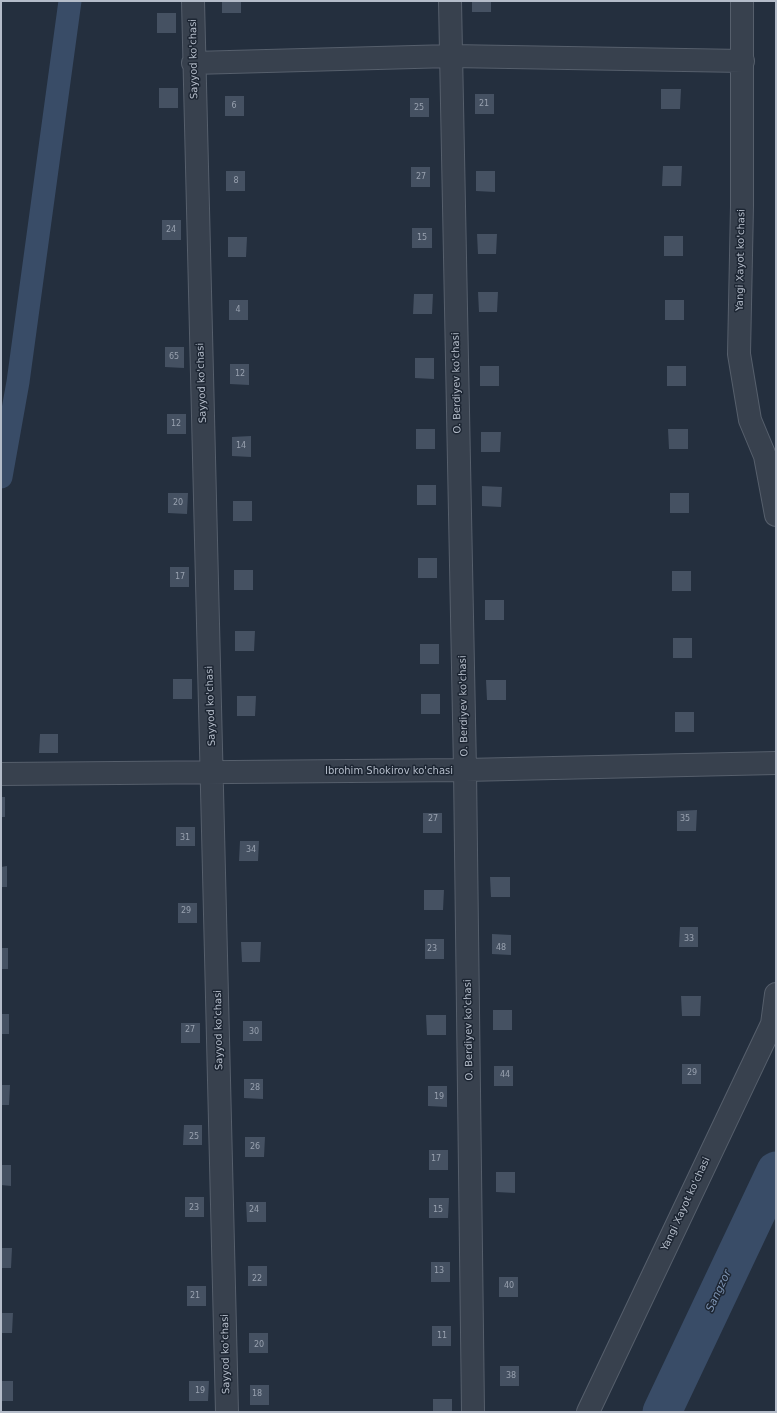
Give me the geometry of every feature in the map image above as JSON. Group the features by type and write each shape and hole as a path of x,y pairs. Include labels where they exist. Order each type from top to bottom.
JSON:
{"street":[{"name":"Sayyod ko'chasi","path":"193,1 193,63 213,772 227,1412"},
{"name":"O. Berdiyev ko'chasi","path":"450,1 465,770 473,1412"},
{"name":"Yangi Xayot ko'chasi","path":"742,1 743,61 739,354 750,420 765,456 776,515"},
{"path":"193,63 450,56 743,61"},
{"name":"Ibrohim Shokirov ko'chasi","path":"1,774 465,770 776,763"},
{"name":"Yangi Xayot ko'chasi","path":"588,1412 772,1024 776,994"}],"building":[{"path":"222,1 241,1 241,13 222,13"},
{"path":"472,1 491,1 491,12 472,12"},
{"path":"157,13 176,13 176,33 157,33"},
{"path":"159,88 178,88 178,108 159,108"},
{"path":"661,89 681,89 680,109 661,109"},
{"path":"475,94 494,94 494,114 475,114"},
{"path":"225,96 244,96 244,116 225,116"},
{"path":"410,98 429,98 429,117 410,117"},
{"path":"663,166 682,166 681,186 662,186"},
{"path":"411,167 430,167 430,187 411,187"},
{"path":"226,171 245,171 245,191 226,191"},
{"path":"476,171 495,171 495,192 476,191"},
{"path":"162,220 181,220 181,240 162,240"},
{"path":"412,228 432,228 432,248 412,248"},
{"path":"477,234 497,234 496,254 478,254"},
{"path":"664,236 683,236 683,256 664,256"},
{"path":"228,237 247,237 246,257 228,257"},
{"path":"478,292 498,292 497,312 479,312"},
{"path":"414,294 433,294 432,314 413,314"},
{"path":"229,300 248,300 248,320 229,320"},
{"path":"665,300 684,300 684,320 665,320"},
{"path":"165,347 184,347 184,368 165,367"},
{"path":"415,358 434,358 434,379 415,378"},
{"path":"230,364 249,364 249,385 230,384"},
{"path":"480,366 499,366 499,386 480,386"},
{"path":"667,366 686,366 686,386 667,386"},
{"path":"167,414 186,414 186,434 167,434"},
{"path":"416,429 435,429 435,449 416,449"},
{"path":"668,429 688,429 688,449 669,449"},
{"path":"481,432 501,432 500,452 481,452"},
{"path":"251,436 251,457 232,456 232,437"},
{"path":"417,485 436,485 436,505 417,505"},
{"path":"482,486 502,487 501,507 482,506"},
{"path":"168,493 188,493 187,514 168,513"},
{"path":"670,493 689,493 689,513 670,513"},
{"path":"233,501 252,501 252,521 233,521"},
{"path":"418,558 437,558 437,578 418,578"},
{"path":"170,567 189,567 189,587 170,587"},
{"path":"234,570 253,570 253,590 234,590"},
{"path":"672,571 691,571 691,591 672,591"},
{"path":"485,600 504,600 504,620 485,620"},
{"path":"235,631 255,631 254,651 235,651"},
{"path":"673,638 692,638 692,658 673,658"},
{"path":"420,644 439,644 439,664 420,664"},
{"path":"173,679 192,679 192,699 173,699"},
{"path":"486,680 506,680 506,700 487,700"},
{"path":"421,694 440,694 440,714 421,714"},
{"path":"237,696 256,696 255,716 237,716"},
{"path":"675,712 694,712 694,732 675,732"},
{"path":"40,734 58,734 58,753 39,753"},
{"path":"1,797 5,797 5,817 1,817"},
{"path":"697,810 696,831 677,831 677,811"},
{"path":"423,813 442,813 442,833 423,833"},
{"path":"176,827 195,827 195,846 176,846"},
{"path":"240,841 259,841 258,861 239,861"},
{"path":"7,866 7,887 1,887 1,867"},
{"path":"490,877 510,877 510,897 491,897"},
{"path":"424,890 444,890 443,910 424,910"},
{"path":"178,903 197,903 197,923 178,923"},
{"path":"680,927 698,927 698,947 679,947"},
{"path":"492,934 511,935 511,955 492,954"},
{"path":"425,939 444,939 444,959 425,959"},
{"path":"241,942 261,942 260,962 242,962"},
{"path":"1,948 8,948 8,969 1,969"},
{"path":"681,996 701,996 700,1016 682,1016"},
{"path":"493,1010 512,1010 512,1030 493,1030"},
{"path":"1,1014 9,1014 9,1034 1,1034"},
{"path":"426,1015 446,1015 446,1035 427,1035"},
{"path":"243,1021 262,1021 262,1041 243,1041"},
{"path":"181,1023 200,1023 200,1043 181,1043"},
{"path":"682,1064 701,1064 701,1084 682,1084"},
{"path":"494,1066 513,1066 513,1086 494,1086"},
{"path":"244,1079 263,1079 263,1099 244,1098"},
{"path":"1,1085 10,1085 9,1105 1,1105"},
{"path":"428,1086 447,1086 447,1107 428,1106"},
{"path":"184,1125 202,1125 202,1145 183,1145"},
{"path":"245,1137 265,1137 264,1157 245,1157"},
{"path":"429,1150 448,1150 448,1170 429,1170"},
{"path":"1,1165 11,1165 11,1186 1,1185"},
{"path":"496,1172 515,1172 515,1193 496,1192"},
{"path":"185,1197 204,1197 204,1217 185,1217"},
{"path":"429,1198 449,1198 448,1218 429,1218"},
{"path":"246,1202 266,1202 266,1222 247,1222"},
{"path":"1,1248 12,1248 11,1268 1,1268"},
{"path":"431,1262 450,1262 450,1282 431,1282"},
{"path":"248,1266 267,1266 267,1286 248,1286"},
{"path":"499,1277 518,1277 518,1297 499,1297"},
{"path":"187,1286 206,1286 206,1306 187,1306"},
{"path":"1,1313 13,1313 12,1333 1,1333"},
{"path":"432,1326 451,1326 451,1346 432,1346"},
{"path":"249,1333 268,1333 268,1353 249,1353"},
{"path":"500,1366 519,1366 519,1386 500,1386"},
{"path":"1,1381 13,1381 13,1401 1,1401"},
{"path":"189,1381 209,1381 208,1401 189,1401"},
{"path":"250,1385 269,1385 269,1405 250,1405"},
{"path":"433,1399 452,1399 452,1412 433,1412"}],"waterway":[{"path":"1,477 18,382 70,1"},
{"name":"Sangzor","path":"662,1412 776,1171"}]}
